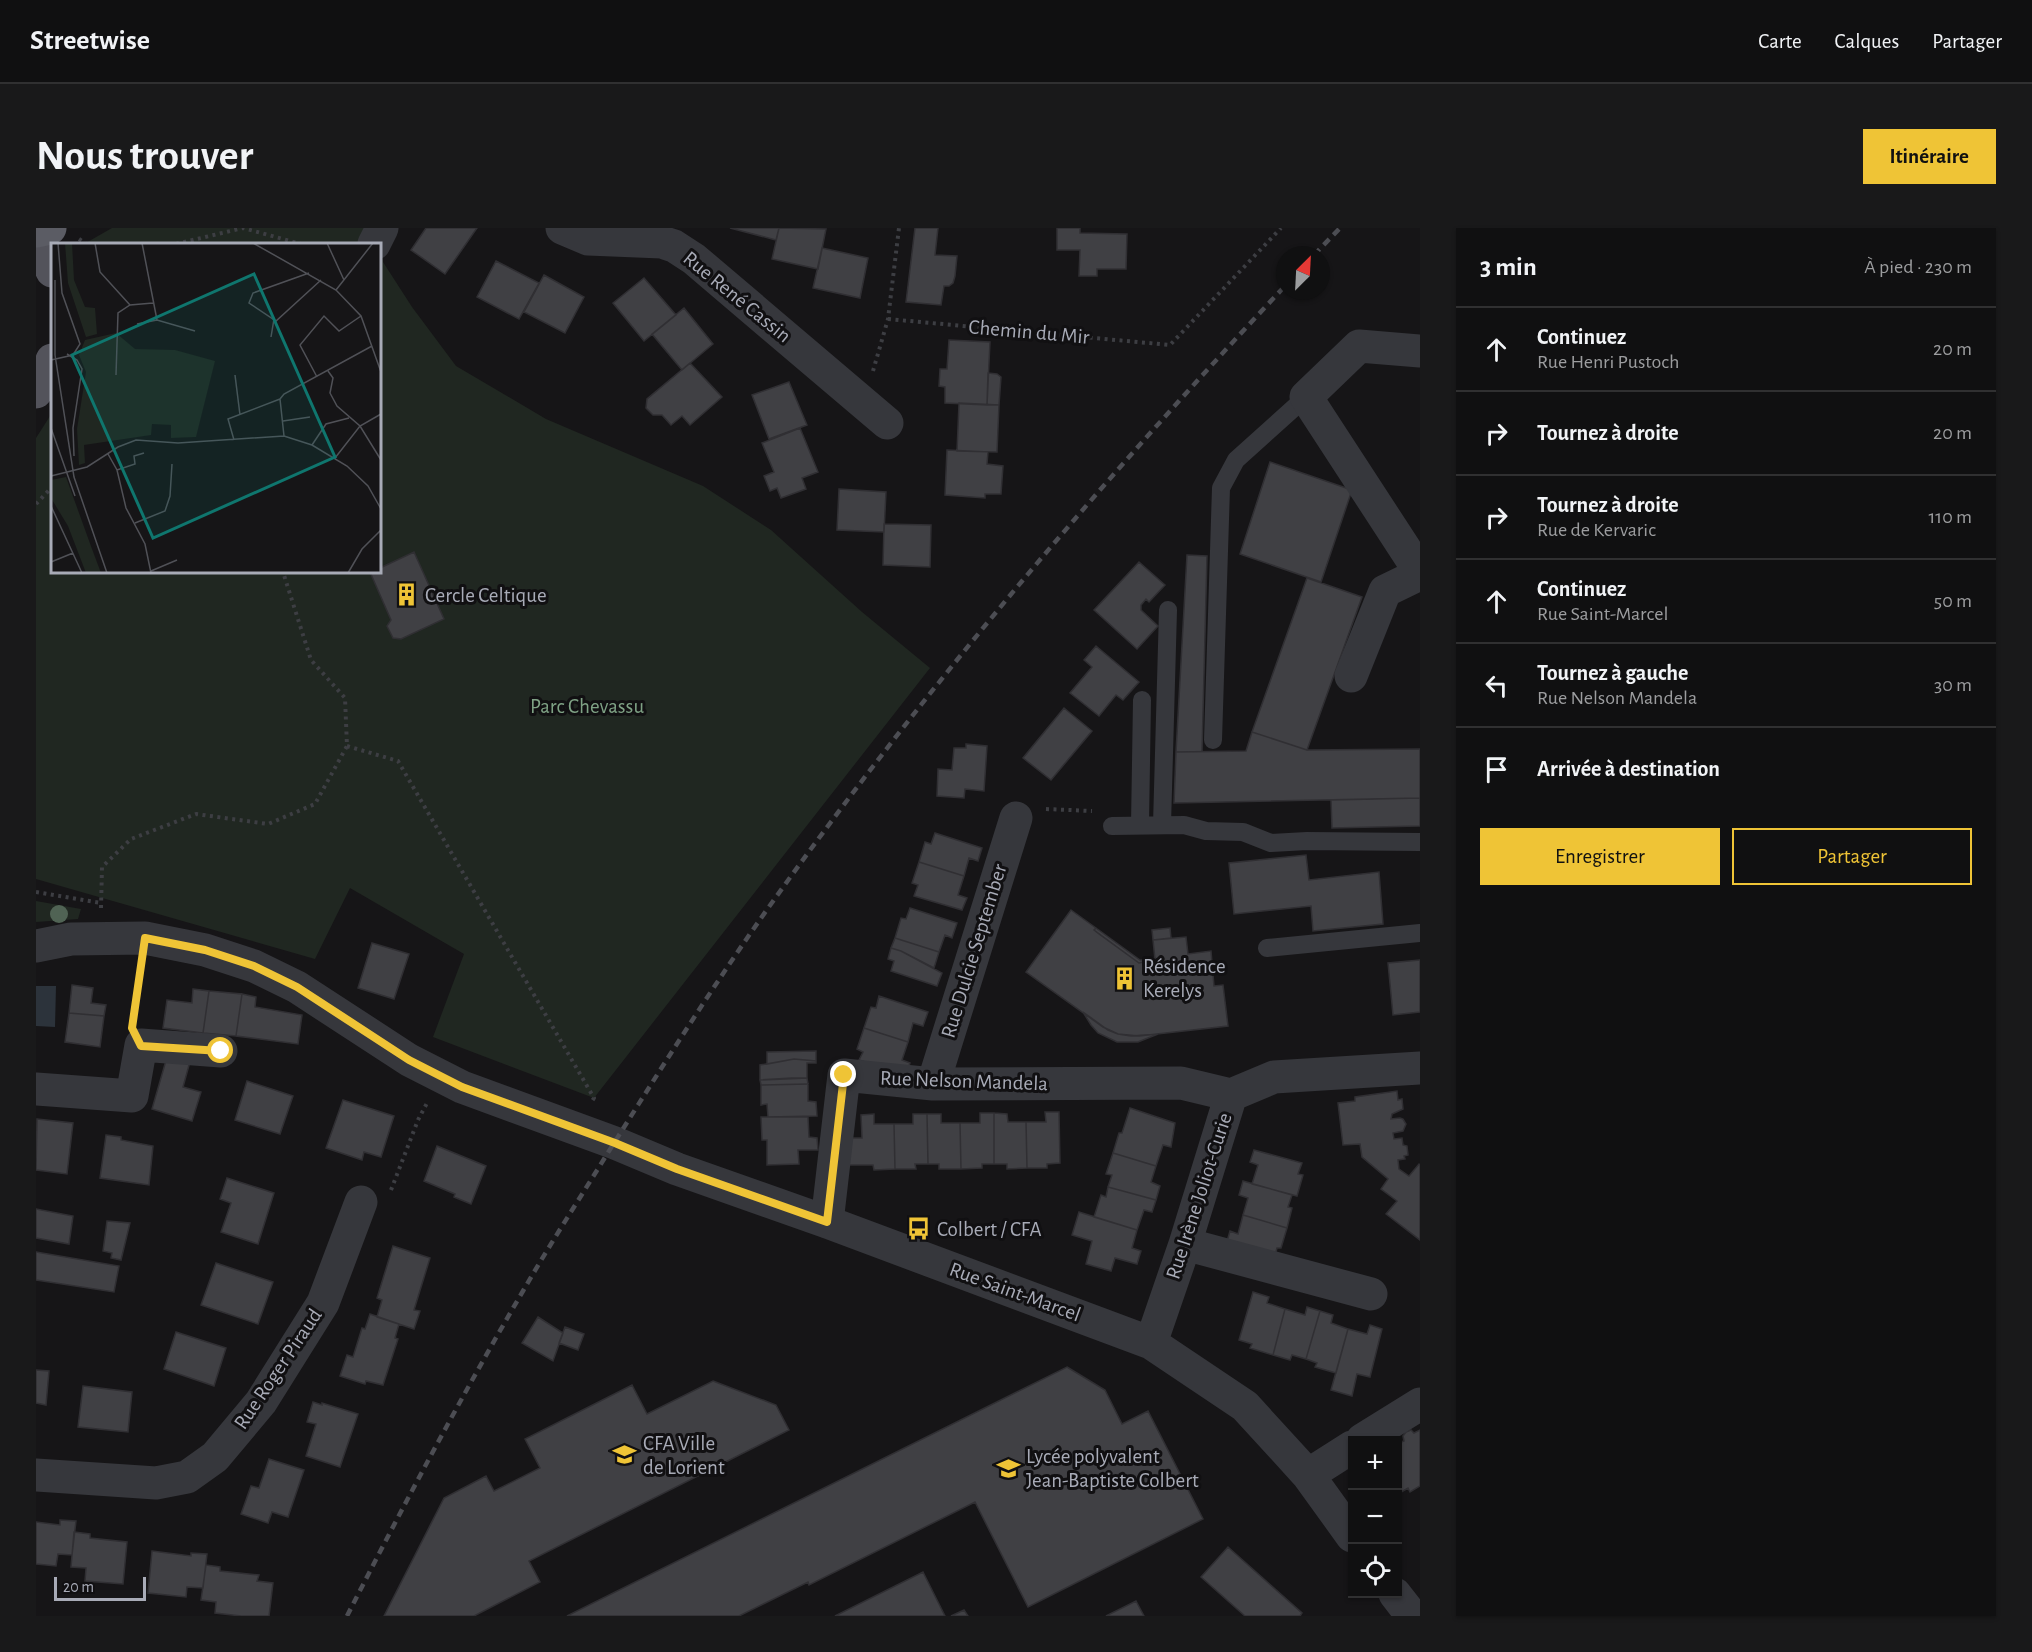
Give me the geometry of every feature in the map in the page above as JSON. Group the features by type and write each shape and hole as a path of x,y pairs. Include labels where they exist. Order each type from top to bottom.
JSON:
{"highway":[{"path":"36,231 50,228"}],"main road":[{"path":"36,236 51,269"},
{"path":"36,392 51,363"}],"street":[{"path":"374,243 382,228"},
{"name":"Rue René Cassin","path":"562,228 588,239 651,241 676,237 694,259 876,413"},
{"path":"1351,676 1385,591 1420,573 1306,397 1359,346 1420,351"},
{"name":"Rue Dulcie September","path":"933,1084 1016,818"},
{"name":"Rue Saint-Marcel","path":"36,946 71,939 145,938 205,950 254,966 297,987 409,1060 462,1087 582,1130 677,1169 827,1222 1151,1343 1245,1406 1308,1475 1348,1529"},
{"path":"36,1089 132,1096 141,1046 221,1051"},
{"name":"Rue Irène Joliot-Curie","path":"1151,1343 1185,1244 1231,1095 1274,1077 1420,1068"},
{"name":"Rue Nelson Mandela","path":"827,1222 844,1075 933,1084 1181,1083 1231,1095"},
{"name":"Rue Roger Piraud","path":"36,1475 156,1483 187,1477 215,1457 261,1402 323,1303 361,1202"},
{"path":"1185,1244 1371,1294"},
{"path":"1368,1436 1420,1404"},
{"path":"1308,1475 1348,1450"},
{"path":"1399,1598 1412,1616"}],"lane":[{"path":"1213,740 1221,488 1236,460 1306,397"},
{"path":"1162,825 1168,610"},
{"path":"1140,825 1142,700"},
{"path":"1112,826 1184,825 1206,831 1244,832 1271,843 1307,841 1420,843"},
{"path":"1267,948 1420,933"}],"path":[{"path":"180,243 243,228 297,243"},
{"path":"876,413 899,228"},
{"name":"Chemin du Mir","path":"888,319 1170,345 1281,228"},
{"path":"36,504 51,488"},
{"path":"101,938 102,867 131,839 196,814 268,824 315,804 347,746 345,699 311,660 283,573"},
{"path":"347,746 398,760 594,1098 582,1130"},
{"path":"1016,818 1039,809 1105,812 1112,826"},
{"path":"36,892 101,903"},
{"path":"141,1046 132,1028 145,938"},
{"path":"361,1202 386,1203 418,1120"}],"green space":[{"name":"Parc Chevassu","path":"112,228 378,228 380,243 86,243"},
{"name":"Parc Chevassu","path":"381,248 383,262 412,307 456,366 546,419 703,486 771,530 862,612 930,668 594,1098 433,1037 464,954 350,888 315,959 36,879 36,438 51,415 51,573 381,573"},
{"path":"36,901 81,909 78,919 36,922"}],"shaded area":[{"path":"36,986 56,986 55,1027 36,1026"}],"building":[{"path":"426,228 477,228 445,274 411,250"},
{"path":"730,228 779,228 776,240"},
{"path":"779,228 826,229 818,269 772,259"},
{"path":"915,228 938,228 935,255 957,256 953,283 944,286 941,305 906,302"},
{"path":"1057,228 1080,228 1080,233 1127,234 1126,269 1097,269 1097,276 1079,276 1080,250 1057,250"},
{"path":"822,248 868,258 860,298 813,288"},
{"path":"496,261 539,283 519,319 477,297"},
{"path":"544,275 584,297 565,333 524,312"},
{"path":"644,278 676,315 644,341 613,303"},
{"path":"684,308 713,344 682,370 652,334"},
{"path":"949,340 990,342 987,405 945,403 945,387 939,386 940,369 947,369"},
{"path":"690,363 722,397 690,425 682,416 671,425 662,415 653,415 646,408 647,399"},
{"path":"988,373 1001,377 999,405 987,405"},
{"path":"789,382 807,425 769,439 752,395"},
{"path":"959,403 999,405 997,452 957,451"},
{"path":"800,428 818,472 802,478 806,489 781,498 777,488 770,491 764,476 774,472 762,443"},
{"path":"947,450 988,452 987,464 1003,466 1001,494 985,494 985,498 945,495"},
{"path":"1270,462 1352,490 1321,582 1240,554"},
{"path":"839,489 886,492 884,532 837,530"},
{"path":"884,524 931,525 930,567 883,565"},
{"name":"Cercle Celtique","path":"414,552 444,619 401,639 393,638 387,626 391,620 370,573 381,573 381,568"},
{"path":"1187,555 1207,556 1202,752 1176,752"},
{"path":"1139,562 1165,585 1149,602 1146,599 1141,605 1141,610 1158,626 1137,649 1094,610"},
{"path":"1307,578 1362,597 1307,750 1252,732"},
{"path":"1096,646 1139,682 1123,700 1116,695 1099,716 1070,693 1092,667 1084,660"},
{"path":"1064,708 1092,731 1051,780 1023,758"},
{"path":"1252,732 1307,750 1420,749 1420,798 1174,803 1176,752 1246,751"},
{"path":"966,744 987,746 984,791 965,789 964,798 937,796 938,769 952,770 954,748 966,748"},
{"path":"1420,798 1420,826 1332,828 1331,800"},
{"path":"935,833 982,848 978,861 969,858 964,876 919,862 925,842 931,844"},
{"path":"1306,855 1309,880 1379,872 1383,924 1313,931 1311,906 1234,914 1229,863"},
{"path":"919,862 964,876 958,895 967,898 962,910 914,896 918,885 912,883"},
{"path":"910,908 957,923 952,938 945,935 939,952 895,938 901,918 906,919"},
{"name":"Résidence Kerelys","path":"1071,910 1139,963 1155,960 1153,940 1186,937 1188,954 1211,951 1214,986 1223,985 1228,1026 1139,1036 1118,1034 1103,1027 1026,972"},
{"path":"1096,928 1140,960 1155,958 1155,960 1139,963 1094,930"},
{"path":"1170,928 1171,938 1153,940 1152,930"},
{"path":"895,938 939,952 934,968 891,948"},
{"path":"372,943 409,954 394,999 358,988"},
{"path":"891,948 942,973 937,986 891,971 894,961 888,959"},
{"path":"1420,960 1420,1012 1393,1015 1388,963"},
{"path":"72,985 93,988 91,1003 106,1005 104,1016 69,1013"},
{"path":"193,989 209,991 203,1033 163,1028 167,1000 192,1003"},
{"path":"209,991 242,994 236,1036 203,1033"},
{"path":"242,994 256,997 255,1007 302,1015 298,1044 236,1036"},
{"path":"879,996 928,1012 923,1026 913,1023 908,1042 864,1028 871,1007 876,1008"},
{"path":"1083,1012 1108,1030 1118,1034 1131,1036 1158,1034 1138,1042 1117,1042 1098,1033"},
{"path":"69,1013 104,1016 100,1047 65,1042"},
{"path":"864,1028 908,1042 902,1060 910,1063 906,1074 859,1060 863,1052 857,1049"},
{"path":"816,1051 816,1061 794,1059 767,1064 767,1052"},
{"path":"167,1057 191,1058 183,1087 201,1092 192,1121 152,1109"},
{"path":"794,1059 816,1061 816,1063 807,1063 807,1078 760,1080 760,1065"},
{"path":"807,1078 808,1084 761,1085 760,1080"},
{"path":"247,1081 293,1096 280,1134 235,1120"},
{"path":"808,1084 808,1101 816,1102 817,1116 768,1117 767,1104 761,1105 761,1085"},
{"path":"1397,1091 1398,1100 1402,1099 1403,1109 1392,1114 1391,1119 1403,1119 1406,1124 1403,1131 1393,1133 1394,1139 1402,1138 1403,1145 1407,1146 1408,1155 1404,1156 1405,1159 1398,1160 1399,1169 1409,1176 1420,1165 1420,1240 1386,1214 1397,1201 1381,1189 1388,1179 1362,1157 1360,1144 1343,1145 1338,1103 1355,1101 1355,1097"},
{"path":"343,1100 394,1116 381,1157 364,1152 362,1160 326,1148"},
{"path":"1130,1108 1175,1123 1171,1147 1163,1145 1156,1166 1113,1153"},
{"path":"1045,1112 1059,1112 1060,1163 1047,1164 1047,1168 1027,1168 1026,1122 1046,1122"},
{"path":"980,1113 994,1113 994,1164 982,1164 982,1168 961,1169 960,1123 980,1123"},
{"path":"994,1113 1007,1114 1008,1122 1026,1122 1027,1168 1007,1169 1007,1164 994,1164"},
{"path":"874,1114 874,1124 894,1124 895,1169 874,1170 873,1165 847,1165 847,1138 862,1138 861,1115"},
{"path":"913,1114 927,1114 928,1164 915,1164 916,1169 895,1169 894,1124 913,1124"},
{"path":"927,1114 941,1114 941,1123 960,1123 961,1169 939,1169 939,1164 928,1164"},
{"path":"761,1117 808,1117 809,1137 817,1138 818,1150 798,1150 799,1164 767,1165 767,1140 762,1140"},
{"path":"37,1119 73,1123 67,1174 36,1170"},
{"path":"106,1135 153,1146 149,1185 100,1178"},
{"path":"437,1146 486,1166 471,1204 454,1197 455,1194 424,1181"},
{"path":"1254,1150 1302,1163 1298,1174 1303,1175 1297,1196 1252,1184 1258,1165 1250,1162"},
{"path":"1113,1153 1156,1166 1151,1182 1160,1186 1156,1200 1108,1187 1112,1175 1106,1174"},
{"path":"227,1178 274,1193 258,1244 221,1232 231,1203 220,1199"},
{"path":"1243,1181 1292,1195 1288,1207 1292,1208 1287,1228 1243,1215 1248,1198 1239,1195"},
{"path":"1108,1187 1156,1200 1152,1212 1144,1210 1137,1230 1094,1217 1101,1195 1106,1197"},
{"path":"36,1209 73,1216 69,1244 36,1238"},
{"path":"1079,1212 1137,1230 1132,1248 1141,1251 1137,1264 1115,1258 1111,1271 1086,1264 1092,1241 1072,1235"},
{"path":"1243,1215 1287,1228 1281,1248 1277,1248 1274,1259 1226,1245 1230,1231 1238,1234"},
{"path":"107,1221 130,1223 121,1260 111,1258 112,1253 103,1251"},
{"path":"393,1246 430,1258 414,1310 420,1311 414,1329 377,1317 382,1300 377,1298"},
{"path":"36,1252 119,1266 114,1292 36,1280"},
{"path":"216,1263 273,1282 258,1324 201,1305"},
{"path":"1253,1292 1269,1297 1267,1303 1285,1309 1273,1355 1250,1348 1252,1344 1239,1340"},
{"path":"1307,1307 1320,1311 1306,1359 1292,1355 1290,1360 1273,1355 1285,1309 1305,1315"},
{"path":"1320,1311 1333,1315 1331,1323 1348,1329 1336,1373 1315,1367 1317,1363 1306,1359"},
{"path":"370,1314 399,1324 395,1338 398,1339 383,1385 366,1381 365,1384 340,1376 347,1355 353,1357 362,1328 365,1329"},
{"path":"538,1317 563,1333 553,1361 522,1343"},
{"path":"1370,1325 1382,1329 1370,1377 1357,1374 1352,1396 1331,1390 1348,1329 1367,1334"},
{"path":"565,1327 584,1334 578,1350 559,1343"},
{"path":"176,1332 226,1348 214,1386 164,1369"},
{"path":"1067,1367 1105,1390 1122,1424 1148,1411 1203,1519 1028,1607 975,1502 809,1585 808,1582 739,1616 567,1616"},
{"path":"36,1370 49,1371 46,1405 36,1403"},
{"path":"713,1381 776,1405 789,1430 529,1561 540,1582 474,1616 384,1616 444,1498 486,1476 494,1491 540,1468 525,1439 632,1385 647,1414"},
{"path":"83,1386 132,1392 128,1432 78,1427"},
{"path":"313,1402 358,1414 340,1467 306,1456 316,1424 307,1422"},
{"path":"1411,1430 1414,1433 1420,1430 1420,1486 1410,1492 1408,1488 1402,1492 1402,1442 1406,1432"},
{"path":"269,1459 304,1470 288,1517 272,1512 268,1523 241,1514 251,1486 259,1488"},
{"path":"60,1520 76,1521 72,1555 58,1554 56,1566 36,1564 36,1522 60,1525"},
{"path":"74,1532 90,1534 90,1538 127,1542 123,1584 85,1581 86,1568 71,1567"},
{"path":"1228,1547 1302,1613 1300,1616 1245,1616 1201,1577"},
{"path":"152,1551 191,1556 191,1553 207,1554 203,1588 187,1587 186,1597 148,1593"},
{"path":"206,1565 220,1567 220,1571 259,1575 257,1581 273,1583 269,1616 215,1613 216,1602 201,1600"},
{"path":"923,1572 945,1616 835,1616"},
{"path":"1136,1601 1144,1616 1106,1616"},
{"path":"964,1610 968,1616 951,1616"}],"railway":[{"path":"1323,246 1340,228"},
{"path":"347,1616 433,1452 533,1273 667,1060 766,911 888,748 1015,590 1148,436 1276,296"}],"place":[{"name":"Cercle Celtique","path":"407,595"},
{"name":"Résidence Kerelys","path":"1125,978"},
{"name":"Colbert / CFA","path":"919,1229"},
{"name":"CFA Ville de Lorient","path":"625,1455"},
{"name":"Lycée polyvalent Jean-Baptiste Colbert","path":"1008,1468"}],"route":[{"path":"221,1051 141,1046 132,1028 145,938 205,950 254,966 297,987 409,1060 462,1087 615,1143 677,1169 827,1222 844,1075"}]}
